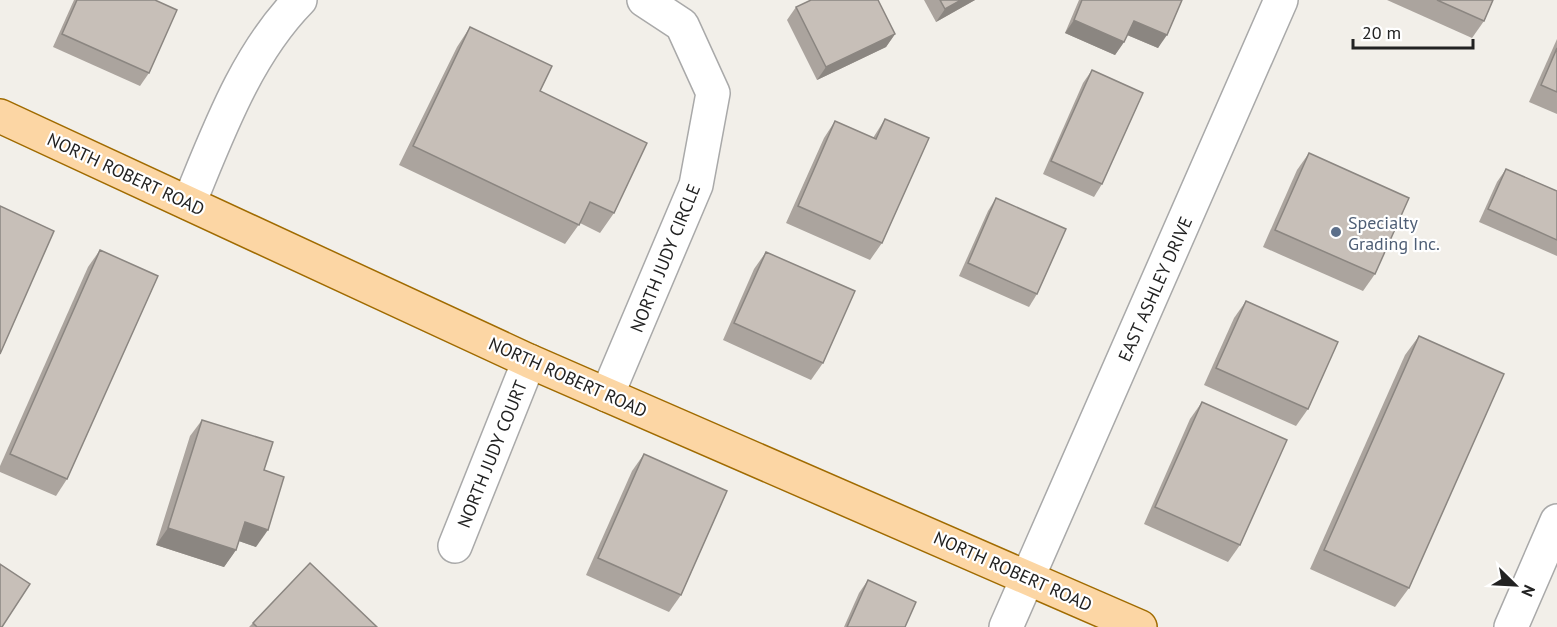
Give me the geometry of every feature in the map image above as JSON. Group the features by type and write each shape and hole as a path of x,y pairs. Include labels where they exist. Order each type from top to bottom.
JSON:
{"main road":[{"name":"NORTH ROBERT ROAD","path":"0,116 529,361 1140,627"}],"street":[{"path":"189,203 222,122 238,90 281,20 300,0"},
{"name":"NORTH JUDY CIRCLE","path":"607,395 696,185 713,93 682,25 644,0"},
{"name":"EAST ASHLEY DRIVE","path":"1006,627 1281,0"},
{"name":"NORTH JUDY COURT","path":"455,546 529,361"},
{"path":"1511,627 1557,520"}],"building":[{"path":"77,0 155,0 177,10 149,73 62,34"},
{"path":"811,0 878,0 895,34 826,67 796,7"},
{"path":"940,0 961,0 945,9"},
{"path":"1082,0 1182,0 1167,35 1134,21 1124,42 1074,20"},
{"path":"1437,0 1493,0 1484,21"},
{"path":"470,27 552,66 540,91 647,143 614,213 590,202 579,225 413,146"},
{"path":"1557,48 1557,92 1541,85"},
{"path":"1092,70 1143,93 1102,184 1051,161"},
{"path":"885,119 929,138 882,243 798,206 835,121 876,139"},
{"path":"1309,153 1409,198 1375,274 1275,230"},
{"path":"1506,169 1557,191 1557,240 1488,209"},
{"path":"996,198 1066,229 1037,294 968,263"},
{"path":"0,206 54,231 0,354"},
{"path":"100,250 158,276 67,479 10,454"},
{"path":"766,252 855,291 823,363 734,323"},
{"path":"1246,301 1338,342 1308,409 1216,368"},
{"path":"1419,336 1504,374 1409,588 1324,550"},
{"path":"1202,402 1287,440 1240,545 1155,507"},
{"path":"202,420 273,442 264,470 284,477 268,530 245,522 236,550 168,528"},
{"path":"644,454 727,491 681,595 598,558"},
{"path":"310,563 377,627 257,627 253,623"},
{"path":"0,564 30,584 2,627 0,627"},
{"path":"868,580 916,602 905,627 847,627"}],"place":[{"name":"Specialty Grading Inc.","path":"1336,232"}]}
